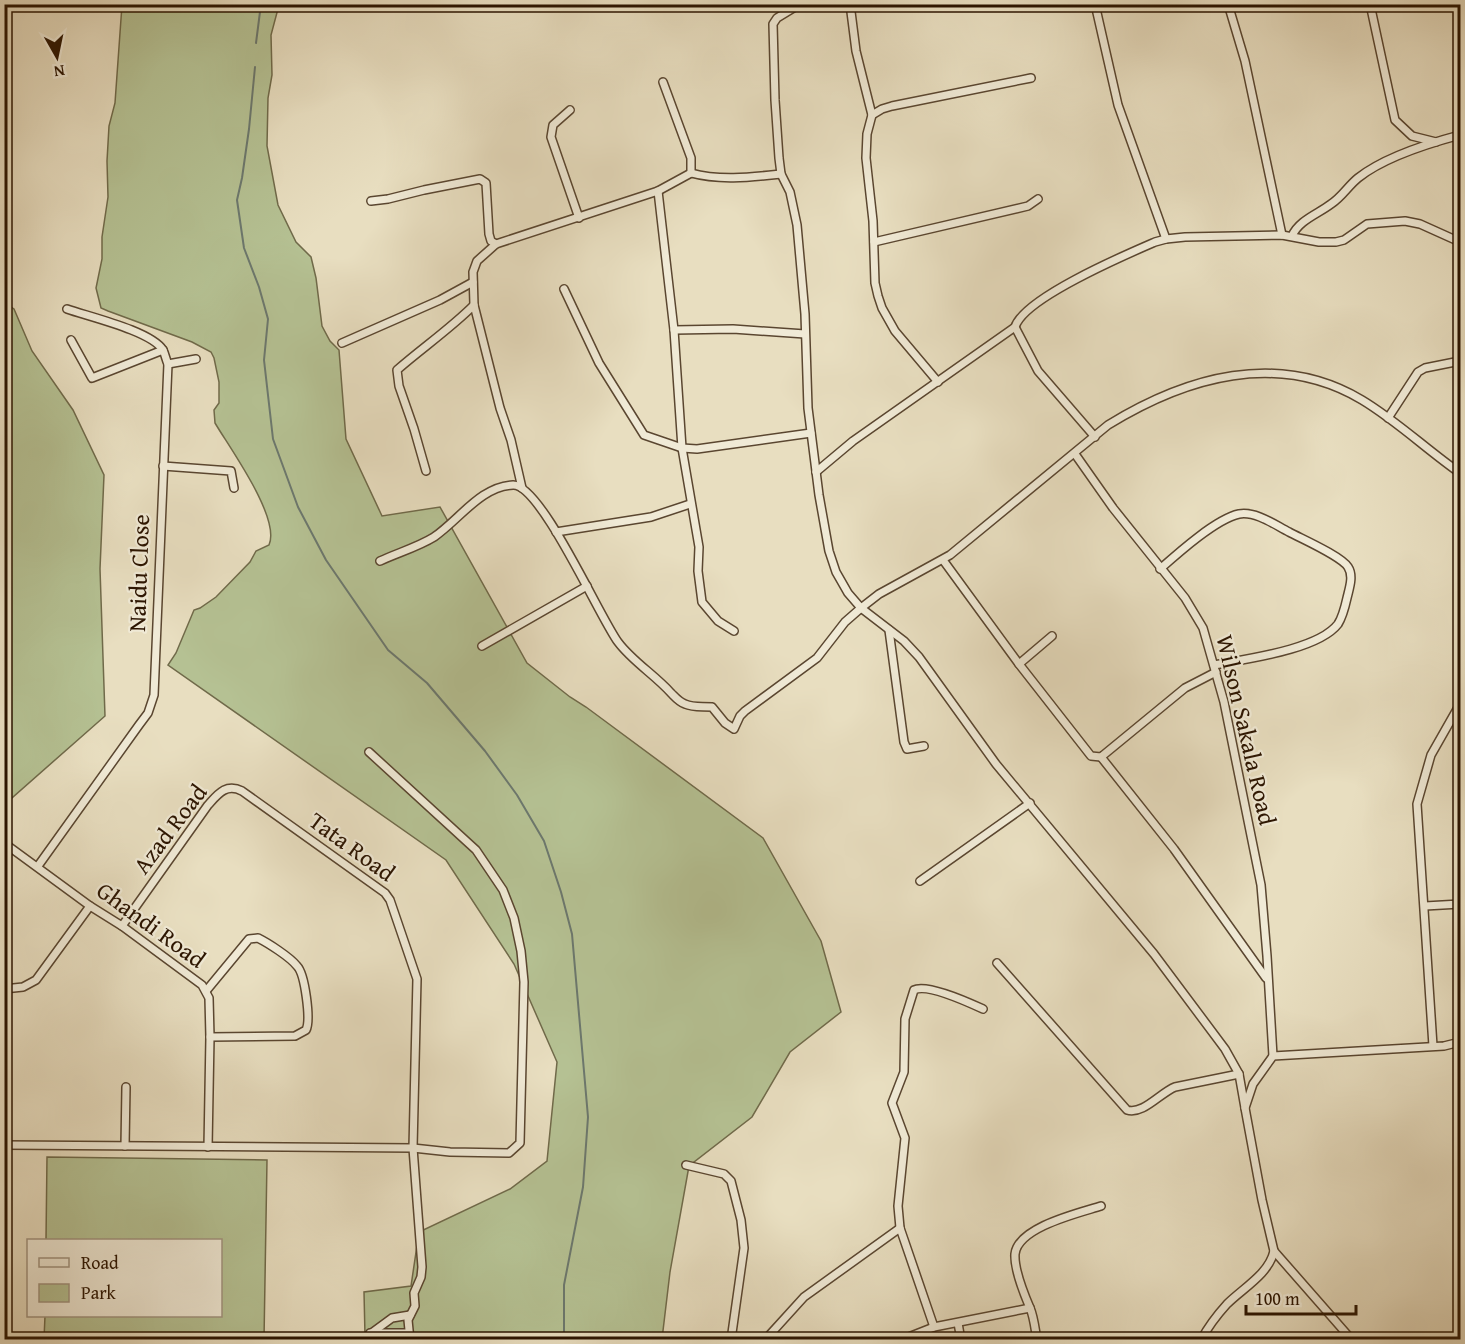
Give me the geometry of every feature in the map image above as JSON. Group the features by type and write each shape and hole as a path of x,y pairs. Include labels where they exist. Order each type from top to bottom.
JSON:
{"street":[{"path":"800,4 777,18 773,24 775,100 781,174 789,192 797,225 805,314 811,433 829,551 844,587 861,608 919,657 996,764 1030,802 1154,954 1225,1049 1239,1074 1262,1200 1274,1251 1273,1259 1226,1305 1201,1340"},
{"path":"849,4 856,51 872,115 867,134 866,158 874,242 875,283 882,308 895,331 938,382"},
{"path":"1095,4 1118,105 1166,239"},
{"path":"1228,4 1245,61 1282,235"},
{"path":"1370,4 1395,120 1412,136 1436,142"},
{"path":"872,115 892,106 1031,78"},
{"path":"663,82 691,158 691,173"},
{"path":"570,110 553,125 551,137 579,218"},
{"path":"1292,236 1296,228 1335,201 1358,178 1404,154 1461,135"},
{"path":"522,488 474,305 473,272 477,261 496,244 658,191 691,173 703,176 746,178 781,174"},
{"path":"370,201 480,179 486,183 489,234 491,241 496,244"},
{"path":"658,191 674,330 681,448 699,547 698,571 702,602 718,621 734,631"},
{"path":"874,242 1028,206 1038,199"},
{"path":"816,472 853,441 1015,327 1017,321 1031,308 1066,285 1127,254 1166,239 1282,235 1319,242 1336,242 1344,240 1367,225 1405,221 1420,224 1461,242"},
{"path":"342,343 440,300 473,282"},
{"path":"564,289 599,363 644,435 681,448 711,448 811,433"},
{"path":"426,471 399,386 397,370 430,340 457,322 474,305"},
{"path":"68,309 133,331 163,350"},
{"path":"1015,327 1038,371 1095,437"},
{"path":"674,330 733,329 805,334"},
{"path":"71,340 92,378 163,350"},
{"name":"Naidu Close","path":"38,866 139,725 152,703 168,364 163,350"},
{"path":"168,364 196,359"},
{"path":"1388,418 1418,372 1436,365 1461,361"},
{"path":"380,561 433,537 480,497 514,485 522,488 533,498 556,532 619,644 680,702 693,707 712,707 724,723 734,729 745,711 817,658 845,622 861,608 879,594 943,560 1108,425 1154,400 1209,379 1239,374 1309,377 1361,399 1461,473"},
{"name":"Wilson Sakala Road","path":"1075,454 1113,508 1185,598 1203,628 1232,736 1261,885 1268,956 1267,980 1273,1056"},
{"path":"163,466 231,471 234,488"},
{"path":"556,532 651,517 690,504"},
{"path":"943,560 1019,664 1091,756 1101,757 1185,688 1215,669 1288,650 1327,634 1342,618 1351,580 1348,567 1341,560 1250,514 1229,517 1160,569"},
{"path":"482,646 586,586"},
{"path":"889,630 904,742 907,749 924,746"},
{"path":"1019,664 1052,636"},
{"path":"1433,1046 1417,804 1431,755 1461,704"},
{"path":"4,1145 414,1148 450,1152 509,1153 520,1143 524,994 521,951 514,918 503,890 476,850 369,752"},
{"path":"1101,757 1173,849 1267,980"},
{"name":"Tata Road","path":"230,787 242,791 388,897 417,979 414,1148 422,1268 414,1293 414,1309 410,1314 410,1336"},
{"name":"Azad Road","path":"122,926 208,805 224,789 230,787"},
{"path":"920,881 1030,802"},
{"name":"Ghandi Road","path":"4,843 90,906 122,926 206,991 209,998 210,1037 208,1147"},
{"path":"1425,906 1461,904"},
{"path":"4,989 28,986 36,980 90,906"},
{"path":"206,991 249,939 258,938 297,965 309,1019 306,1030 295,1036 210,1037"},
{"path":"997,963 1127,1110 1140,1109 1166,1090 1175,1087 1239,1074"},
{"path":"934,1327 900,1228 898,1199 905,1138 892,1103 904,1072 905,1019 913,992 917,988 923,988 963,999 983,1009"},
{"path":"1245,1108 1253,1084 1273,1056 1433,1046 1461,1042"},
{"path":"125,1146 126,1087"},
{"path":"686,1165 724,1174 731,1181 741,1220 744,1248 731,1340"},
{"path":"1037,1340 1030,1308 1023,1295 1015,1256 1018,1246 1024,1238 1044,1225 1101,1206"},
{"path":"765,1340 804,1297 900,1228"},
{"path":"1274,1251 1352,1340"},
{"path":"901,1340 934,1327 1030,1308"},
{"path":"362,1340 392,1318 410,1314"},
{"path":"958,1323 962,1340"},
{"path":"369,1333 410,1336"}],"green space":[{"path":"122,5 279,5 271,35 272,75 268,98 267,146 278,205 296,242 311,257 322,326 330,341 339,350 346,439 382,516 440,507 527,663 763,838 821,941 841,1012 790,1052 752,1117 689,1166 670,1272 662,1339 417,1340 415,1336 365,1336 364,1292 411,1286 419,1232 510,1189 547,1161 557,1062 514,964 446,860 168,665 176,653 194,610 216,597 250,562 256,551 269,545 271,533 268,518 252,483 215,423 214,410 219,403 219,382 211,352 192,342 101,308 96,288 102,259 102,237 108,197 109,126 115,103"},
{"path":"5,303 14,309 32,351 73,410 104,475 100,569 105,716 5,804"},
{"path":"47,1157 267,1160 264,1339 44,1339 45,1317 222,1317 222,1239 46,1239"}],"waterway":[{"path":"256,43 261,4"},
{"path":"255,67 249,129 237,200 244,248 268,319 264,360 273,439 298,507 326,560 388,650 427,683 485,751 517,795 544,841 572,934 588,1117 583,1187 564,1285 564,1340"}]}
